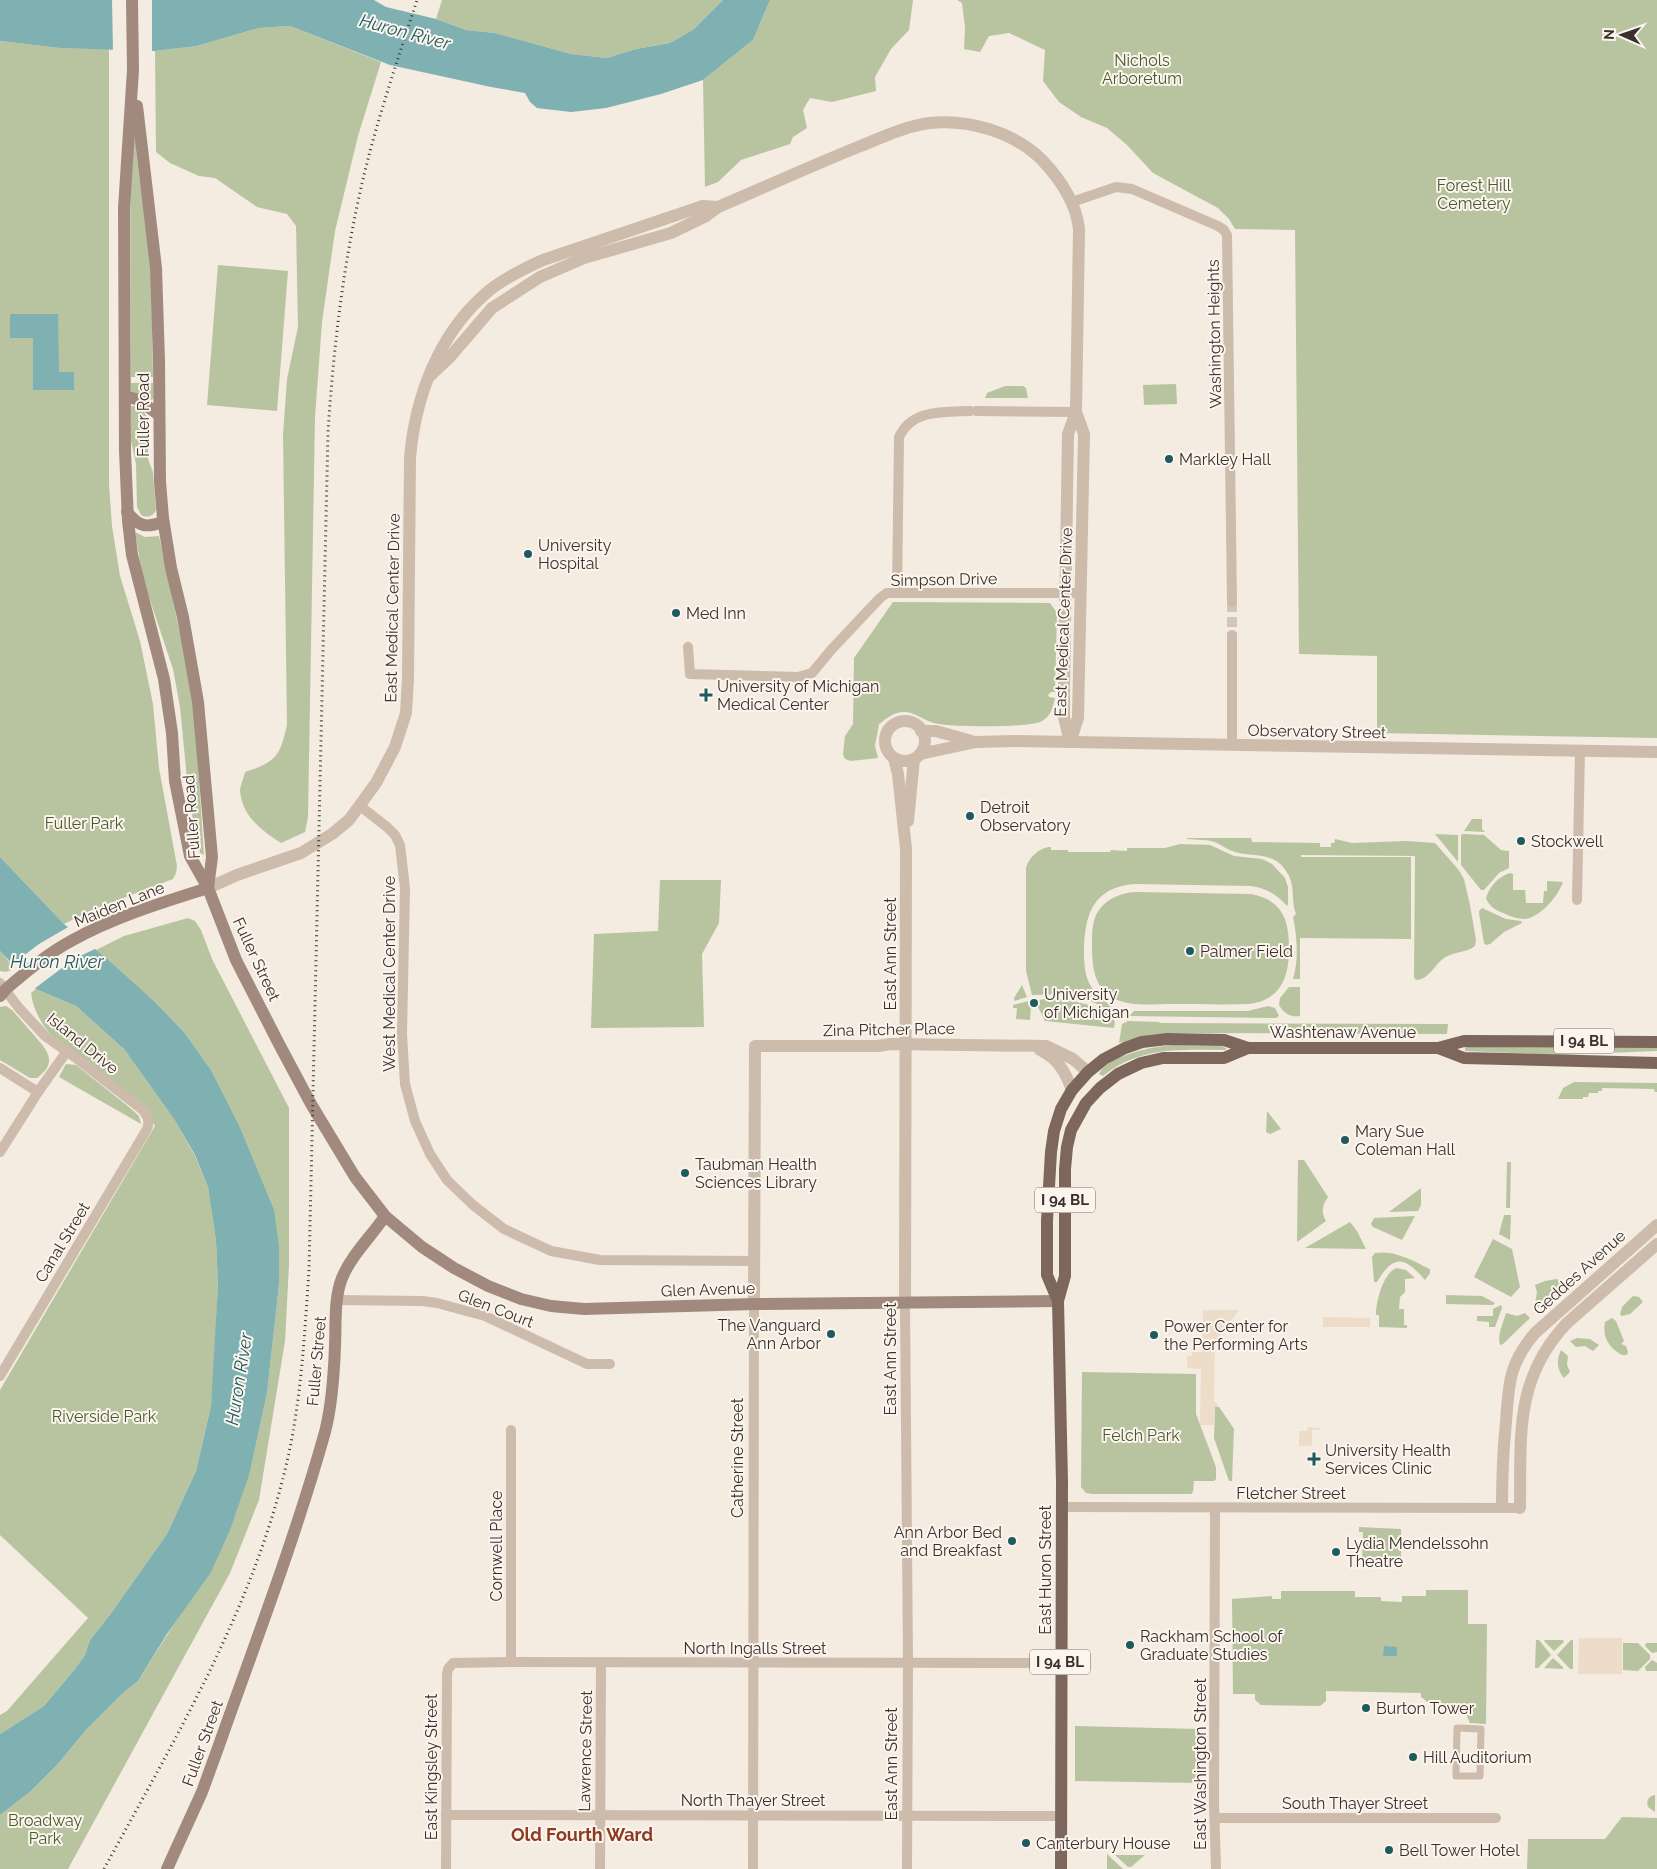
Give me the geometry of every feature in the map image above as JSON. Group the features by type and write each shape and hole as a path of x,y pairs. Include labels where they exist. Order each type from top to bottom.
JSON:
{"main road":[{"name":"Fuller Road","path":"132,0 133,70 124,208 127,512 132,555 164,679 172,733 175,781 190,856 208,888"},
{"name":"Fuller Road","path":"133,70 156,268 159,342 160,482 163,522 198,702 212,857 208,888"},
{"path":"125,396 139,400 159,416"},
{"path":"127,512 132,519 141,525 150,526 163,522"},
{"name":"Maiden Lane","path":"2,989 69,942 100,926 138,910 208,888"},
{"name":"Fuller Street","path":"167,1869 202,1792 313,1475 327,1423 334,1368 341,1280 350,1260 374,1233 385,1216 355,1176 311,1104 236,960 208,888"},
{"name":"Washtenaw Avenue","path":"1088,1072 1104,1059 1125,1048 1159,1039 1224,1040 1248,1048 1438,1048 1464,1041 1657,1042"},
{"name":"Washtenaw Avenue","path":"1100,1088 1118,1074 1141,1062 1163,1058 1224,1058 1248,1048"},
{"name":"Washtenaw Avenue","path":"1438,1048 1464,1058 1657,1063"},
{"path":"1618,1062 1632,1055 1657,1054"},
{"path":"1086,1103 1090,1093 1091,1081 1088,1072"},
{"name":"East Huron Street","path":"1058,1301 1047,1275 1051,1152 1054,1131 1061,1109 1072,1090 1088,1072"},
{"name":"East Huron Street","path":"1061,1869 1062,1409 1058,1301 1066,1276 1065,1169 1067,1147 1071,1130 1086,1103 1100,1088"},
{"name":"Glen Avenue","path":"385,1216 422,1247 454,1268 488,1286 521,1299 551,1306 584,1309 754,1304 1058,1301"}],"street":[{"name":"East Medical Center Drive","path":"208,888 237,874 288,858 332,834 360,806 376,783 394,750 406,713 409,638 410,458 416,411 430,376 449,358 492,308 540,277 584,258 670,232 706,216 718,207 826,160 913,127 927,124 959,122 981,127 1024,145 1058,179 1078,216 1080,241 1076,412 1068,434 1064,718 1070,742"},
{"name":"Washington Heights","path":"1072,202 1116,188 1132,189 1218,226 1224,230 1227,236 1232,602"},
{"path":"897,593 899,437 903,429 927,413 973,411 1076,412"},
{"name":"East Medical Center Drive","path":"1070,742 1078,718 1084,434 1076,412"},
{"name":"Simpson Drive","path":"688,647 690,674 798,677 812,673 831,650 887,593 1081,593"},
{"path":"1232,635 1232,745"},
{"path":"906,721 916,725 921,731 925,744 917,757 900,761 889,754 885,738 890,727 906,721"},
{"name":"Observatory Street","path":"921,731 936,731 976,742"},
{"name":"Observatory Street","path":"917,757 976,742 1657,752"},
{"path":"1577,900 1580,750"},
{"name":"East Ann Street","path":"906,849 917,757"},
{"name":"East Ann Street","path":"894,758 898,774 906,849 907,1869"},
{"name":"West Medical Center Drive","path":"360,806 395,835 400,845 405,888 402,1034 405,1084 415,1120 430,1154 447,1180 473,1205 504,1229 551,1251 600,1260 754,1261"},
{"name":"Island Drive","path":"2,989 45,1036 143,1110 149,1124"},
{"name":"Zina Pitcher Place","path":"755,1046 878,1046 891,1044 1046,1046 1073,1059 1088,1072"},
{"name":"Zina Pitcher Place","path":"1023,1045 1037,1048 1056,1060 1063,1069 1072,1090"},
{"name":"Catherine Street","path":"753,1869 755,1046"},
{"path":"0,1152 38,1092 67,1051"},
{"path":"0,1068 38,1092"},
{"name":"Canal Street","path":"0,1376 148,1129 149,1124"},
{"name":"Geddes Avenue","path":"1502,1507 1503,1454 1508,1388 1513,1370 1525,1346 1535,1333 1657,1225"},
{"name":"Geddes Avenue","path":"1520,1508 1523,1413 1531,1379 1542,1355 1553,1338 1567,1323 1657,1244"},
{"name":"Glen Court","path":"338,1300 422,1301 438,1303 485,1316 587,1364 610,1364"},
{"name":"Cornwell Place","path":"511,1430 511,1662"},
{"name":"Fletcher Street","path":"1062,1507 1520,1508"},
{"name":"East Washington Street","path":"1215,1508 1216,1869"},
{"name":"North Ingalls Street","path":"450,1666 459,1662 1060,1663"},
{"name":"Lawrence Street","path":"600,1869 601,1663"},
{"name":"East Kingsley Street","path":"446,1869 447,1675 450,1666"},
{"path":"1457,1728 1481,1729 1480,1776 1456,1776 1457,1728"},
{"name":"North Thayer Street","path":"446,1815 1061,1816"},
{"name":"South Thayer Street","path":"1215,1818 1496,1818"}],"green space":[{"path":"442,0 723,0 694,29 670,43 636,49 607,58 571,54 495,33 466,30 436,19"},
{"path":"770,0 913,0 909,30 891,49 875,77 876,91 832,102 810,98 803,110 807,128 793,137 790,144 741,160 718,182 705,187 703,80 753,40"},
{"name":"Forest Hill Cemetery","path":"957,0 1657,0 1657,738 1377,733 1377,656 1299,654 1295,230 1235,229 1229,219 1218,208 1153,173 1127,145 1107,128 1081,117 1059,102 1043,81 1045,50 1009,33 989,36 980,52 964,49 965,27 962,3"},
{"path":"290,26 381,62 358,136 335,231 322,322 315,417 308,817 305,832 281,843 254,822 245,808 240,791 245,772 264,765 275,756 282,744 287,725 283,435 287,379 298,327 296,226 287,214 257,207 215,178 199,176 170,163 156,152 155,51 197,46 259,28"},
{"name":"Fuller Park","path":"0,41 60,48 109,49 109,484 112,526 120,576 140,641 153,704 159,768 177,866 173,879 92,910 64,924 0,857"},
{"path":"134,111 137,160 151,270 153,377 131,377 130,171"},
{"path":"218,265 288,271 277,411 207,405"},
{"path":"131,383 153,383 153,399 150,400 131,391"},
{"path":"1176,384 1177,404 1144,405 1143,385"},
{"path":"1005,386 1023,386 1026,388 1028,398 985,398 987,393"},
{"path":"131,406 136,406 143,410 148,419 148,459 153,472 156,510 148,517 141,515 137,507 136,464 131,441"},
{"path":"135,532 145,537 159,536 187,666 195,720 204,855 200,853 189,800 180,707 173,669 147,591"},
{"path":"893,602 1050,603 1057,613 1055,692 1051,692 1048,695 1055,698 1050,714 1042,721 1023,725 975,726 935,723 914,714 898,713 891,715 879,724 875,746 878,758 851,761 845,759 843,754 845,736 853,724 854,658"},
{"path":"1472,819 1482,819 1482,829 1485,832 1464,831"},
{"path":"1435,834 1458,835 1458,862"},
{"path":"1461,835 1484,835 1501,850 1509,851 1509,868 1499,873 1484,890 1481,890 1461,865"},
{"path":"1187,838 1251,838 1252,842 1320,843 1320,847 1331,847 1331,843 1334,843 1335,839 1352,843 1406,841 1435,843 1458,869 1464,879 1476,940 1475,946 1448,956 1425,977 1416,980 1414,977 1415,856 1301,855 1301,857 1411,857 1411,939 1300,938 1300,979 1293,979 1297,948 1293,917 1296,914 1291,881 1284,868 1278,862 1265,856 1243,854 1210,841"},
{"path":"1180,844 1210,845 1234,856 1262,859 1272,864 1285,878 1288,887 1287,906 1270,892 1251,886 1135,884 1121,886 1101,896 1094,904 1087,924 1084,949 1087,979 1113,1011 1088,1000 1074,997 1032,995 1026,971 1026,868 1032,857 1047,847 1051,847 1051,850 1068,850 1068,852 1110,852 1111,850 1127,851 1127,848 1165,848"},
{"path":"1510,873 1513,874 1513,890 1525,890 1526,903 1543,903 1544,891 1547,891 1547,881 1563,882 1553,899 1543,910 1525,919 1519,918 1495,909 1486,898 1495,882"},
{"path":"660,880 721,880 719,923 702,954 704,1027 591,1028 594,934 658,931"},
{"name":"Palmer Field","path":"1135,892 1251,894 1270,901 1282,912 1289,938 1289,959 1281,985 1269,998 1249,1004 1151,1005 1122,1002 1115,999 1102,989 1095,975 1092,959 1092,930 1099,910 1106,902 1120,895"},
{"path":"1482,908 1506,919 1521,921 1522,923 1504,932 1490,944 1486,945 1484,943 1479,913"},
{"name":"Broadway Park","path":"188,918 195,921 201,930 212,959 289,1108 289,1265 285,1341 259,1500 230,1573 68,1869 0,1869 0,1815 31,1791 57,1765 86,1730 124,1692 138,1681 183,1610 250,1472 267,1393 279,1285 238,1123 211,1070 184,1032 153,1000 96,950 124,936"},
{"path":"0,951 11,964 9,966 12,970 0,971"},
{"path":"1022,985 1027,997 1014,1001 1014,998"},
{"path":"1289,987 1300,987 1300,1016 1288,1014 1279,1005 1280,998"},
{"name":"Riverside Park","path":"36,989 76,1006 124,1049 174,1119 195,1156 208,1187 216,1241 218,1285 214,1372 211,1406 196,1471 167,1534 90,1640 85,1655 75,1669 44,1706 0,1734 0,1715 7,1711 88,1618 0,1535 0,1390 155,1126 151,1119 52,1036 41,1021 34,1005 31,993"},
{"path":"1044,999 1083,1003 1103,1011 1115,1022 1114,1028 1045,1021 1035,1001"},
{"path":"1029,1001 1031,1006 1030,1020 1016,1019 1017,1008 1013,1008 1013,1005"},
{"path":"6,1006 12,1010 38,1040 49,1056 48,1067 37,1078 30,1078 0,1060 0,1007"},
{"path":"1268,1006 1275,1008 1279,1016 1276,1018 1129,1016 1134,1011 1248,1011"},
{"path":"1128,1021 1160,1023 1448,1024 1447,1034 1170,1033 1149,1035 1119,1043 1122,1024"},
{"path":"1174,1045 1222,1046 1227,1049 1161,1052 1132,1059 1117,1066 1103,1076 1099,1074 1104,1067 1122,1057 1156,1047"},
{"path":"1657,1047 1657,1051 1558,1055 1465,1051 1465,1048"},
{"path":"66,1064 76,1065 129,1107 139,1116 141,1124 59,1077"},
{"path":"1574,1082 1657,1083 1657,1092 1654,1089 1602,1088 1602,1091 1589,1093 1588,1097 1583,1097 1583,1099 1558,1099 1563,1088"},
{"path":"1267,1111 1281,1129 1270,1134 1266,1132"},
{"path":"1298,1160 1304,1160 1328,1197 1323,1209 1326,1221 1297,1242"},
{"path":"1507,1162 1511,1162 1510,1208 1506,1208"},
{"path":"1421,1188 1421,1205 1418,1211 1389,1212"},
{"path":"1504,1215 1511,1215 1510,1240 1499,1234"},
{"path":"1415,1216 1402,1240 1373,1227 1371,1224 1374,1218"},
{"path":"1350,1222 1366,1249 1305,1248"},
{"path":"1493,1239 1512,1249 1520,1287 1511,1297 1474,1277"},
{"path":"1382,1252 1402,1256 1430,1269 1430,1273 1425,1280 1406,1263 1400,1262 1389,1266 1377,1282 1374,1282 1372,1257 1375,1253"},
{"path":"1396,1268 1406,1270 1415,1278 1405,1279 1405,1292 1400,1297 1399,1309 1404,1309 1404,1325 1407,1325 1407,1328 1379,1327 1379,1315 1376,1315 1379,1296 1387,1276"},
{"path":"1557,1279 1560,1281 1561,1287 1539,1308 1535,1304 1537,1292 1535,1285"},
{"path":"1446,1295 1482,1296 1495,1303 1493,1305 1446,1304"},
{"path":"1633,1296 1639,1297 1643,1302 1630,1314 1622,1316 1620,1314 1622,1307"},
{"path":"1501,1305 1502,1308 1495,1327 1489,1327 1489,1322 1477,1321 1477,1316 1493,1316 1493,1309"},
{"path":"1506,1313 1517,1316 1525,1313 1530,1318 1500,1345 1500,1333"},
{"path":"1612,1318 1616,1321 1624,1341 1621,1344 1626,1346 1627,1355 1622,1355 1613,1349 1608,1342 1604,1327 1605,1322"},
{"path":"1577,1338 1590,1339 1599,1345 1593,1351 1585,1346 1576,1347 1570,1341"},
{"path":"1561,1350 1568,1356 1567,1365 1570,1372 1564,1378 1558,1365 1558,1357"},
{"name":"Felch Park","path":"1082,1372 1196,1374 1196,1414 1216,1467 1216,1479 1214,1481 1194,1481 1191,1494 1086,1493 1081,1487"},
{"path":"1215,1407 1219,1407 1234,1429 1232,1481 1229,1481 1214,1438"},
{"path":"1359,1527 1401,1529 1401,1558 1395,1558 1395,1563 1362,1564 1363,1532 1359,1532"},
{"path":"1426,1590 1468,1590 1468,1624 1487,1624 1486,1724 1470,1723 1466,1714 1466,1705 1430,1704 1421,1697 1421,1693 1326,1691 1326,1701 1320,1706 1261,1705 1255,1700 1255,1694 1233,1694 1232,1599 1272,1596 1272,1599 1281,1599 1281,1591 1355,1591 1355,1597 1381,1597 1381,1601 1402,1602 1402,1596 1426,1596"},
{"path":"1536,1640 1539,1640 1551,1655 1538,1668 1535,1668"},
{"path":"1545,1640 1563,1640 1564,1642 1554,1651"},
{"path":"1573,1640 1573,1669 1570,1669 1557,1655"},
{"path":"1623,1643 1638,1643 1650,1655 1650,1659 1638,1671 1623,1670"},
{"path":"1646,1643 1657,1643 1657,1652 1652,1653 1645,1646"},
{"path":"1553,1658 1563,1667 1563,1669 1544,1668"},
{"path":"1652,1660 1657,1663 1657,1671 1646,1671 1645,1667"},
{"path":"1075,1726 1199,1729 1199,1783 1075,1781"},
{"path":"1655,1795 1655,1812 1648,1807 1647,1803 1649,1798"},
{"path":"1622,1817 1657,1818 1657,1869 1527,1869 1528,1839 1605,1839"},
{"path":"1107,1854 1123,1869 1107,1869"},
{"path":"1115,1855 1145,1855 1131,1867 1128,1867"}],"shaded area":[{"path":"1203,1310 1239,1310 1215,1341 1214,1401 1219,1407 1215,1407 1214,1425 1200,1425 1201,1369 1187,1368 1187,1356 1192,1356 1192,1352 1202,1352"},
{"path":"1323,1317 1370,1318 1370,1327 1323,1327"},
{"path":"1308,1427 1320,1428 1320,1430 1312,1430 1312,1446 1299,1446 1299,1431 1307,1431"},
{"path":"1579,1638 1622,1638 1622,1674 1578,1674"}],"water":[{"name":"Huron River","path":"0,0 374,0 386,7 436,19 466,30 495,33 571,54 607,58 636,49 670,43 694,29 723,0 770,0 753,40 703,80 661,94 606,108 571,112 537,108 530,102 525,93 390,65 290,26 259,28 197,46 155,51 60,48 0,41"},
{"path":"10,314 58,314 59,372 74,372 74,390 33,390 33,338 10,338"},
{"name":"Huron River","path":"0,857 64,924 153,1000 184,1032 211,1070 238,1123 274,1210 279,1246 279,1285 267,1393 250,1472 230,1530 211,1572 167,1634 138,1681 124,1692 86,1730 57,1765 31,1791 0,1815 0,1734 44,1706 75,1669 85,1655 90,1640 167,1534 196,1471 211,1406 218,1285 216,1241 208,1187 195,1155 174,1119 124,1049 76,1006 36,989 0,951"},
{"path":"1384,1646 1397,1647 1397,1656 1383,1656"}],"pier":[{"path":"112,0 152,0 152,53 113,52"},
{"path":"70,926 97,948 74,959 34,989 10,966 39,944"}],"tunnel":[{"path":"1232,602 1232,635"}],"railway":[{"path":"104,1869 188,1715 238,1610 277,1500 295,1422 303,1357 309,1270 330,398 337,329 360,193 379,119 417,0"}],"place":[{"name":"Markley Hall","path":"1169,459"},
{"name":"University Hospital","path":"528,554"},
{"name":"Med Inn","path":"676,613"},
{"name":"University of Michigan Medical Center","path":"706,695"},
{"name":"Detroit Observatory","path":"970,816"},
{"name":"Stockwell","path":"1521,841"},
{"name":"Palmer Field","path":"1190,951"},
{"name":"University of Michigan","path":"1034,1003"},
{"name":"Mary Sue Coleman Hall","path":"1345,1140"},
{"name":"Taubman Health Sciences Library","path":"685,1173"},
{"name":"The Vanguard Ann Arbor","path":"831,1334"},
{"name":"Power Center for the Performing Arts","path":"1154,1335"},
{"name":"University Health Services Clinic","path":"1314,1459"},
{"name":"Ann Arbor Bed and Breakfast","path":"1012,1541"},
{"name":"Lydia Mendelssohn Theatre","path":"1336,1552"},
{"name":"Rackham School of Graduate Studies","path":"1130,1645"},
{"name":"Burton Tower","path":"1366,1708"},
{"name":"Hill Auditorium","path":"1413,1757"},
{"name":"Canterbury House","path":"1026,1843"},
{"name":"Bell Tower Hotel","path":"1389,1850"}],"district":[{"name":"Old Fourth Ward","path":"582,1835"}],"park label":[{"name":"Nichols Arboretum","path":"1142,69"}]}
